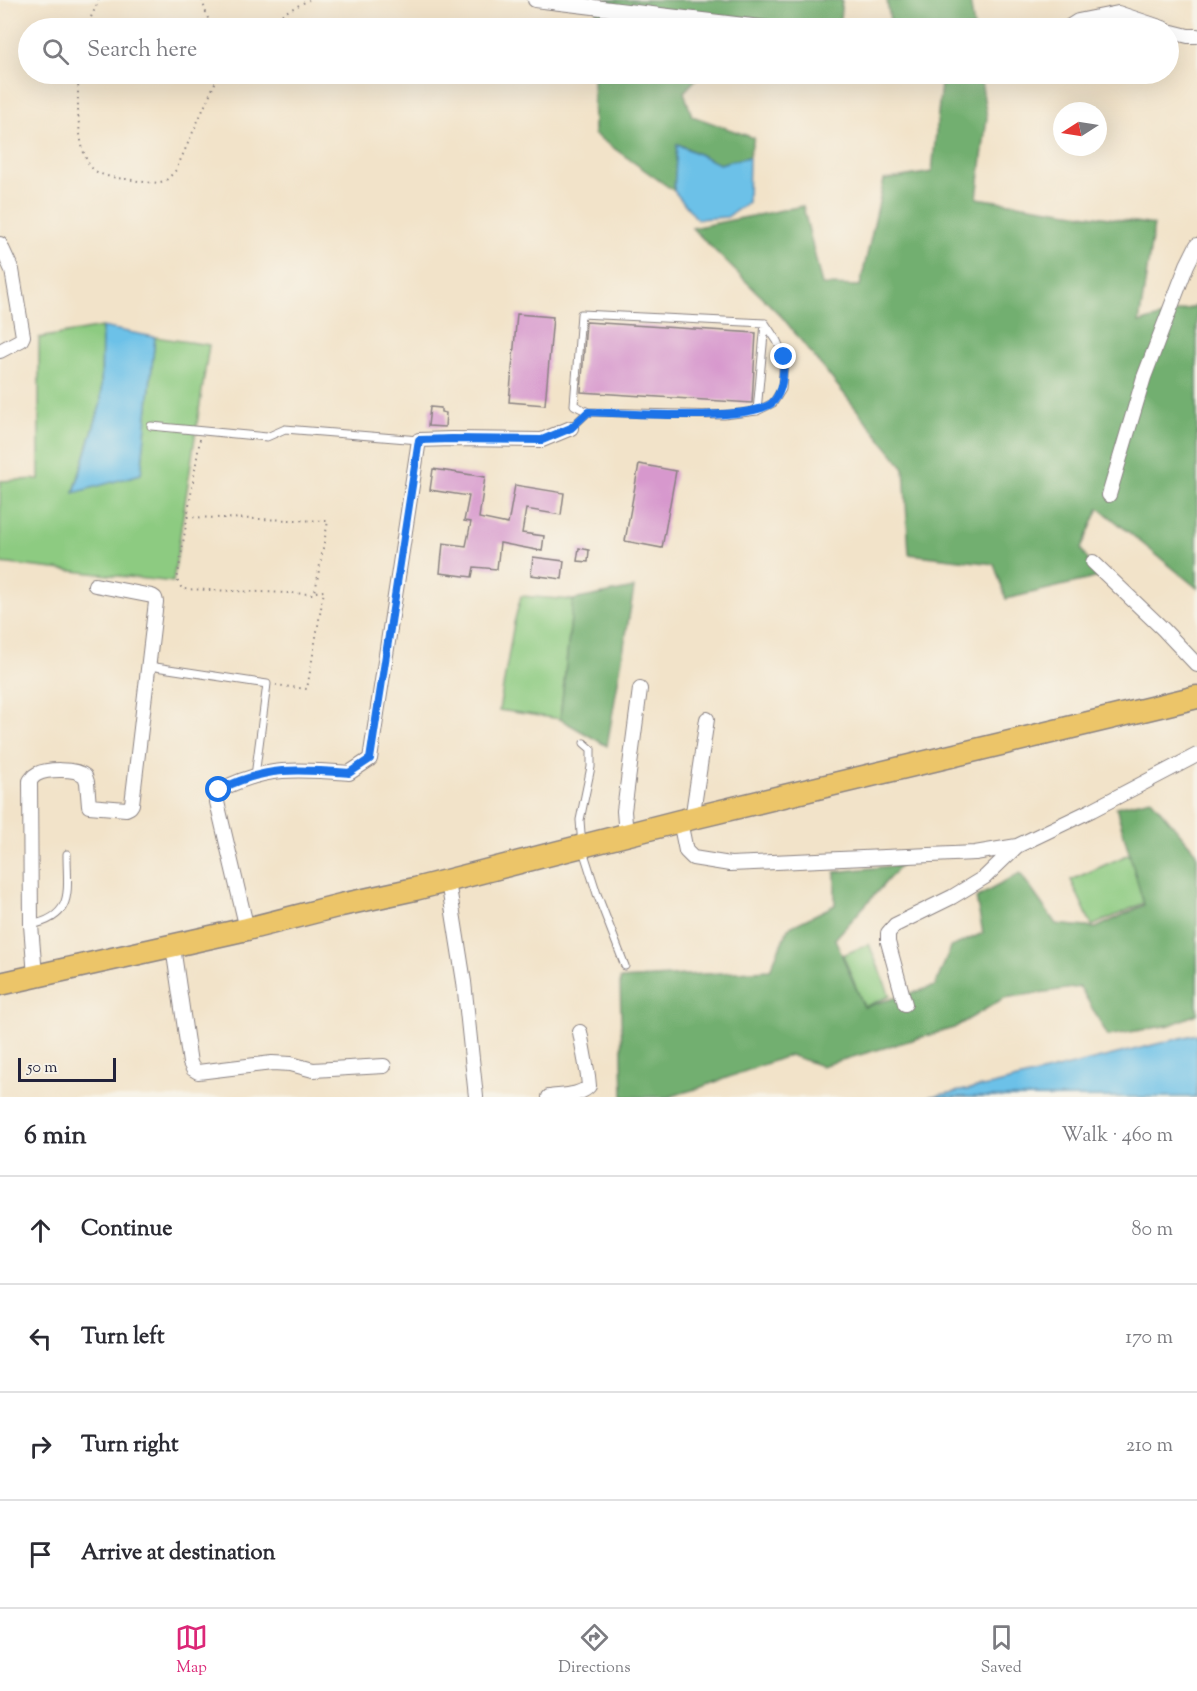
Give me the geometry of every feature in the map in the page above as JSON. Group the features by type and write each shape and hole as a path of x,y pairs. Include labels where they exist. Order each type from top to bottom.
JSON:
{"highway":[{"path":"0,984 173,947 1197,697"}],"street":[{"path":"535,0 685,18"},
{"path":"1092,18 1118,13 1133,18"},
{"path":"1179,34 1197,36"},
{"path":"0,244 12,270 23,336 21,340 0,351"},
{"path":"1109,495 1144,377 1197,245"},
{"path":"247,929 217,802 219,790 255,776 285,770 303,769 349,773 370,759 419,440 542,440 571,428"},
{"path":"1093,562 1197,665"},
{"path":"35,976 31,925 30,781 34,774 75,770 85,776 89,806 130,807 149,666 155,598 95,585"},
{"path":"626,836 624,811 640,689"},
{"path":"707,719 686,820 686,851 693,858 730,864 975,854 1017,846 1197,755"},
{"path":"905,1004 888,942 888,933 895,925 952,897 985,877 1017,846"},
{"path":"448,880 464,982 476,1097"},
{"path":"173,947 190,1063 198,1072 272,1063 291,1064 314,1070 384,1066"},
{"path":"549,1097 585,1091 589,1086 580,1032"}],"lane":[{"path":"581,314 765,323 784,357 783,378 782,389 773,403 757,411 724,415 588,412 574,405 581,314"},
{"path":"757,411 765,323"},
{"path":"571,428 588,412"},
{"path":"151,426 267,437 285,429 419,440"},
{"path":"149,666 267,684 255,776"},
{"path":"584,743 591,749 591,767 580,820 582,847 597,894 625,966"},
{"path":"31,925 53,918 65,904 67,854"}],"path":[{"path":"91,18 99,0"},
{"path":"202,0 208,18"},
{"path":"277,18 309,0"},
{"path":"78,84 82,147 86,160 93,169 104,175 154,183 165,180 176,170 215,84"},
{"path":"201,430 177,580 182,589 313,594 324,591 307,689 267,684"},
{"path":"187,517 328,521 315,592"}],"green space":[{"path":"602,0 842,0 840,18 594,18"},
{"path":"887,0 970,0 973,18 890,18"},
{"path":"593,84 692,84 684,92 692,116 754,138 749,157 719,164 678,144 674,191 594,134"},
{"path":"941,84 982,84 987,117 977,198 1154,225 1139,323 1197,306 1197,588 1099,508 1081,549 1099,577 1006,599 994,564 909,554 904,468 782,317 692,228 803,206 822,285 860,286 884,180 932,172"},
{"path":"102,327 101,403 74,492 141,474 155,337 209,345 173,582 0,563 0,481 39,479 39,338"},
{"path":"634,588 607,746 560,719 573,600"},
{"path":"521,596 573,600 560,719 499,710"},
{"path":"1151,799 1194,850 1197,857 1197,1014 1170,1025 1108,1036 1080,987 1004,998 954,1028 821,1066 790,1055 668,1097 623,1097 620,979 770,970 788,928 835,905 835,872 901,865 835,939 864,1007 935,986 951,947 983,933 976,898 1020,873 1056,924 1096,928 1144,905 1116,807"},
{"path":"1134,852 1155,898 1092,926 1071,880"},
{"path":"869,944 890,996 864,1007 843,955"}],"water":[{"path":"677,144 719,164 749,157 748,202 727,217 697,219 674,191"},
{"path":"102,327 155,337 141,474 74,493 101,403"},
{"path":"1197,1034 1197,1097 927,1097 993,1085"}],"building":[{"path":"517,314 553,317 545,405 509,402"},
{"path":"586,322 756,333 752,403 581,392"},
{"path":"430,407 441,408 441,412 446,413 445,427 428,426"},
{"path":"639,464 676,471 662,548 625,541"},
{"path":"433,469 485,477 479,518 508,524 515,485 564,493 561,515 526,509 522,533 544,536 542,551 500,543 497,569 474,567 472,577 440,573 443,543 466,546 471,522 464,521 469,496 430,490"},
{"path":"579,548 589,550 588,562 577,561"},
{"path":"533,557 564,561 562,579 531,575"}],"route":[{"path":"219,790 255,776 285,770 303,769 349,773 370,759 419,440 542,440 571,428 588,412 724,415 757,411 773,403 782,389 784,357"}]}
